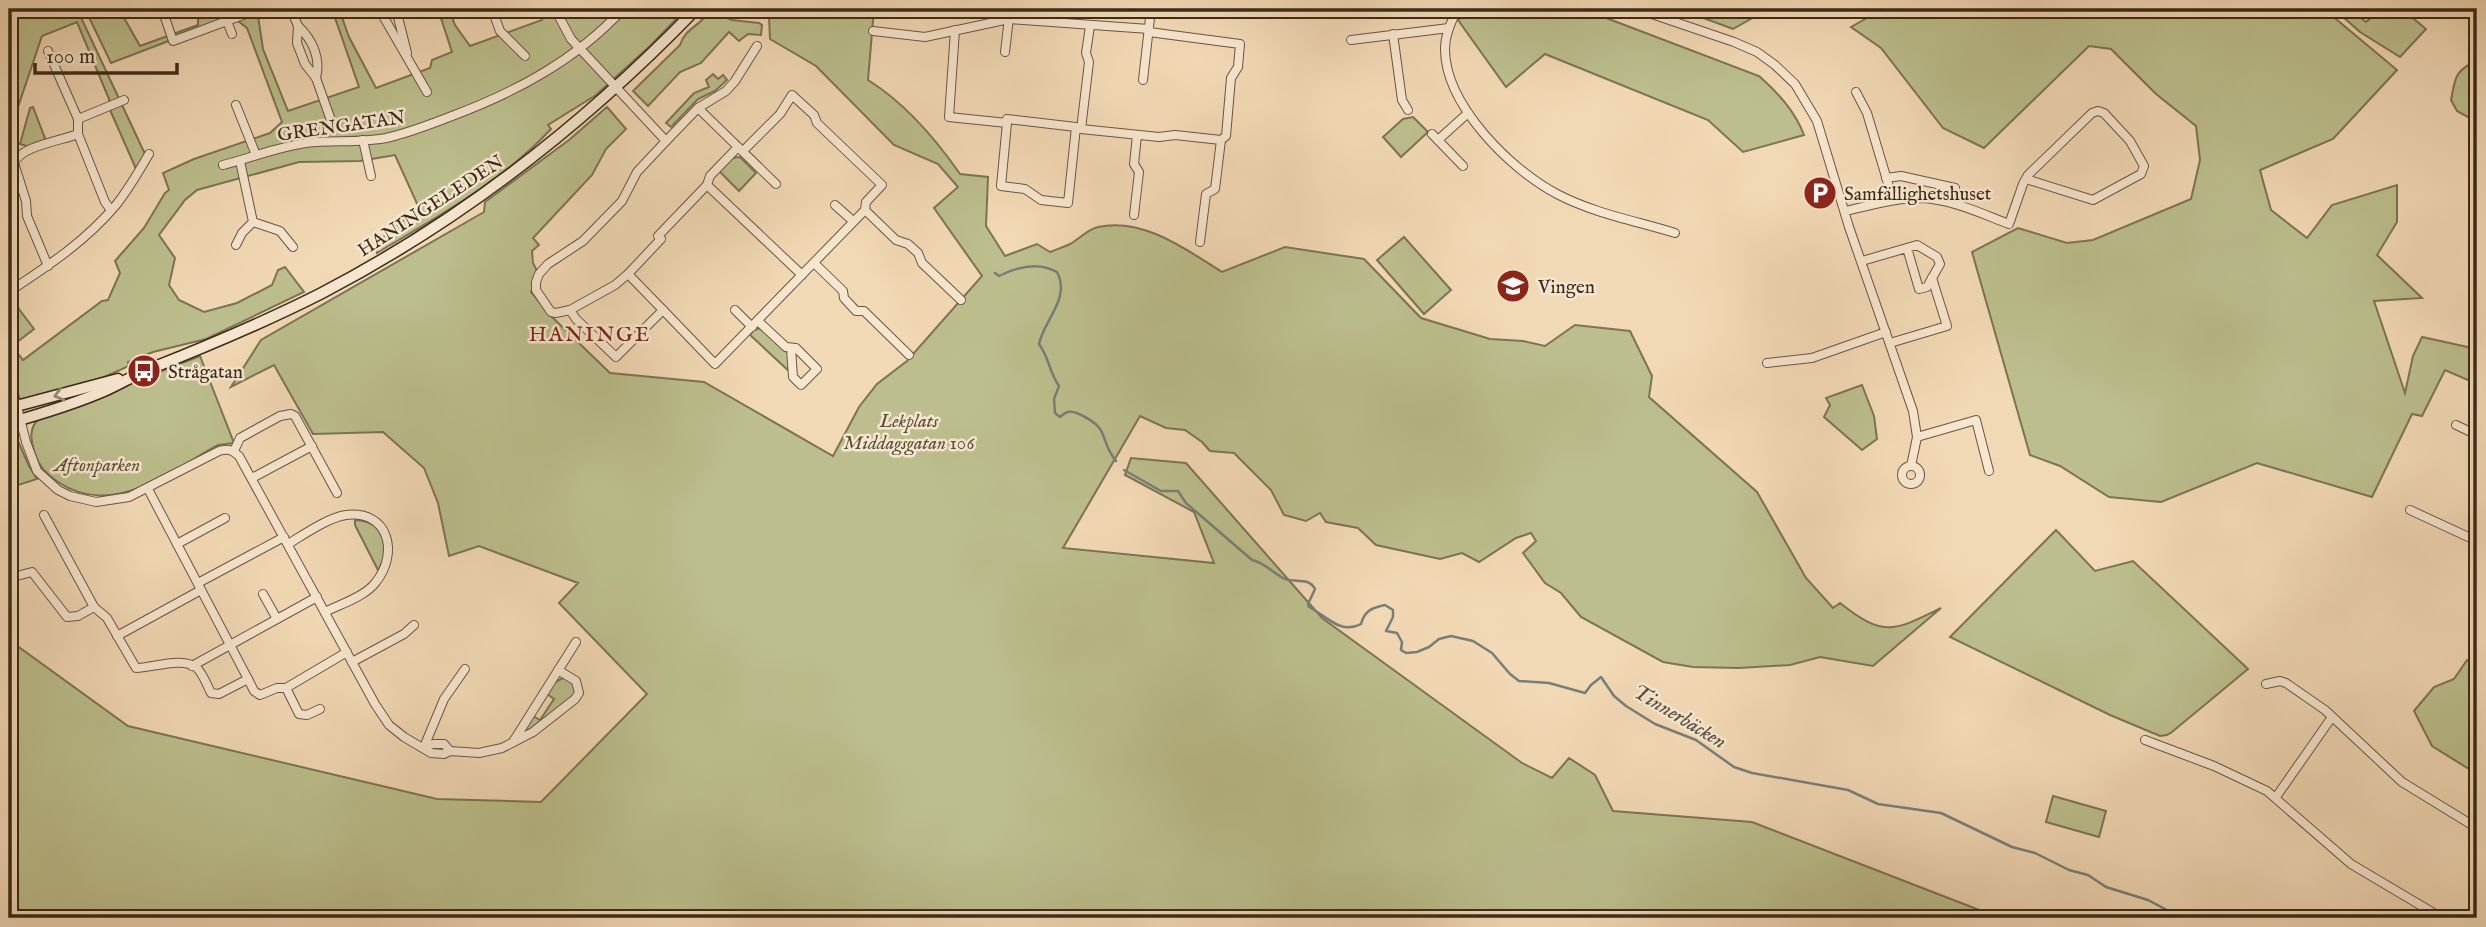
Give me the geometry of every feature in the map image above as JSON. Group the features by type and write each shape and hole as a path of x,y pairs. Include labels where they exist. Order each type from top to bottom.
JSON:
{"main road":[{"name":"HANINGELEDEN","path":"15,421 71,404 225,339 291,309 408,243 512,173 615,88 696,9"},
{"name":"HANINGELEDEN","path":"13,407 144,371"}],"street":[{"path":"161,9 173,41 259,9"},
{"name":"GRENGATAN","path":"291,9 298,26 308,35 316,54 319,66 316,78"},
{"name":"GRENGATAN","path":"379,9 427,92"},
{"name":"GRENGATAN","path":"396,9 409,62"},
{"path":"555,9 564,29 579,49 666,141"},
{"name":"GRENGATAN","path":"223,165 308,143 363,140 407,132 485,104 545,73 579,49 623,9"},
{"path":"1005,52 1010,9"},
{"path":"1143,80 1151,9"},
{"path":"1458,9 1449,28 1445,48 1449,73 1468,113 1505,155 1542,185 1577,203 1675,233"},
{"path":"1637,9 1746,47 1775,65 1790,79 1814,112 1913,411 1917,438 1911,466"},
{"path":"492,10 500,31 525,56"},
{"path":"873,31 925,37 1009,19 1090,24 1240,44 1238,67 1231,78 1226,136 1221,140 1215,189 1206,194 1200,242"},
{"path":"227,21 232,34"},
{"name":"GRENGATAN","path":"298,26 297,43 305,64 316,78 333,125"},
{"path":"1090,26 1086,53 1089,62 1078,128 1068,203 1041,200 1025,189 1001,186 1007,119 1078,128 1137,135 1175,135 1221,140"},
{"path":"1351,40 1449,28"},
{"path":"206,29 210,39"},
{"path":"955,30 949,117 1007,123"},
{"path":"1393,34 1402,100 1408,110"},
{"path":"628,274 715,364 865,210 866,202 882,186 792,95 780,114 710,176 707,185 628,274 615,285 570,310 551,312 536,290 539,274 548,264 583,241 622,201 637,172 698,108 726,92 739,77 757,46"},
{"path":"48,51 78,119 78,134 105,202 111,210"},
{"path":"1856,92 1867,113 1893,200"},
{"path":"78,119 124,100"},
{"name":"GRENGATAN","path":"236,105 256,155"},
{"path":"698,108 776,184"},
{"path":"1845,211 1893,200 1917,198 1937,200 2009,224 2026,179 2092,113 2098,111 2104,113 2130,141 2144,166 2141,174 2093,200 2026,179"},
{"path":"1463,166 1435,137 1468,113"},
{"path":"48,266 27,216 26,201 13,169 15,159 19,155 78,134"},
{"path":"1134,215 1139,173 1134,164 1137,135"},
{"path":"363,140 371,176"},
{"path":"9,310 9,291 71,249 111,210 149,154"},
{"path":"240,161 253,222"},
{"path":"1886,178 1901,176 1955,188"},
{"path":"707,185 802,275"},
{"path":"9,191 20,186"},
{"path":"835,205 853,221"},
{"path":"865,210 896,240 908,244 918,253 922,263 961,300"},
{"path":"236,245 242,233 253,222"},
{"path":"253,222 279,231 293,247"},
{"path":"1862,261 1917,245 1937,257 1940,264 1927,287 1919,289 1907,248"},
{"path":"814,263 843,291 844,298 856,311 864,312 909,355"},
{"path":"1890,343 1947,326 1932,278"},
{"path":"570,310 616,357 663,310"},
{"path":"735,310 791,348"},
{"path":"1767,363 1812,358 1886,332"},
{"path":"9,375 15,421 37,471 58,490 70,496 96,502 129,498 219,451 234,451 243,462 389,725 404,737 437,754 450,751 479,753 502,748 533,733 575,699 579,688 576,681 558,670"},
{"path":"234,451 240,438 286,414 296,416 337,493"},
{"path":"1917,438 1976,420 1989,471"},
{"path":"2456,425 2477,435"},
{"path":"252,478 312,446"},
{"path":"148,489 254,691 260,695 276,688 286,688 347,652"},
{"path":"2410,510 2477,541"},
{"path":"44,515 94,607 107,618 136,668 168,663 192,666 198,669 212,693 219,694 248,679"},
{"path":"117,636 199,587 286,540 337,518 346,515 368,519 378,524 389,540 389,557 375,584 325,612"},
{"path":"177,544 225,518"},
{"path":"9,578 32,572 67,617 78,616 94,607"},
{"path":"263,594 277,619"},
{"path":"192,666 317,597"},
{"path":"352,662 404,634 414,625"},
{"path":"513,742 576,642"},
{"path":"424,747 435,716 466,668"},
{"path":"2266,684 2280,681 2286,683 2332,717 2402,782 2477,828"},
{"path":"286,688 299,714 307,715 320,709"},
{"path":"2276,797 2332,717"},
{"path":"2145,740 2214,766 2276,797 2351,864 2442,918"}],"green space":[{"path":"9,9 77,9 145,154 137,171 110,110 109,99 77,22 42,36 15,116 13,146 9,151"},
{"path":"85,9 119,9 140,46 198,25 198,9 218,9 222,20 249,9 276,9 258,16 263,49 288,111 359,87 334,15 329,9 339,9 349,37 376,88 430,68 432,60 452,52 438,9 449,9 455,25 470,46 542,20 538,9 686,9 596,95 548,125 551,129 532,148 491,182 377,253 376,243 419,208 395,155 360,161 299,162 197,190 185,200 159,235 175,258 169,285 179,300 204,312 237,303 272,285 278,270 285,267 304,292 206,339 153,352 128,362 129,366 102,378 9,403 9,296 34,329 12,346 23,360 102,301 108,300 120,273 115,261 144,228 169,190 163,173 194,159 270,133 282,122 247,28 238,21 221,21 111,63"},
{"name":"Lekplats Middagsgatan 106","path":"723,9 874,9 868,80 894,99 918,122 960,174 988,177 986,226 1005,256 1037,244 1050,252 1070,244 1094,228 1115,225 1164,237 1222,272 1285,247 1364,259 1421,318 1490,339 1523,341 1545,346 1575,325 1630,331 1652,376 1649,397 1757,492 1806,578 1833,608 1840,603 1868,622 1889,627 1912,622 1941,608 1873,666 1820,657 1790,665 1739,668 1693,667 1663,662 1581,617 1561,593 1545,583 1523,553 1536,541 1531,533 1516,538 1479,562 1462,553 1440,559 1376,545 1358,528 1326,522 1320,513 1306,521 1284,515 1271,490 1234,453 1210,451 1185,430 1166,428 1140,416 1063,548 1214,563 1194,512 1125,475 1131,458 1186,463 1322,618 1522,763 1552,778 1569,758 1595,775 1613,811 1752,822 2000,918 9,918 9,640 128,726 437,799 541,802 647,694 559,603 578,583 479,546 449,556 438,503 424,468 383,432 313,434 274,365 231,387 261,340 484,212 485,202 569,140 607,107 626,129 606,149 592,175 533,238 539,245 532,251 533,263 540,277 531,292 551,316 610,373 704,382 833,456 859,407 877,384 907,361 982,276 934,208 958,187 938,164 894,145 816,66 770,39 769,16 743,15"},
{"path":"1473,9 1589,9 1601,16 1759,76 1785,103 1804,135 1743,152 1708,120 1545,54 1506,87 1458,20"},
{"path":"1679,9 1768,9 1733,29"},
{"path":"1883,9 2324,9 2397,70 2333,139 2260,170 2271,210 2307,238 2332,205 2397,185 2397,222 2377,255 2422,298 2374,301 2405,393 2413,356 2422,337 2477,349 2477,384 2445,370 2422,416 2412,414 2372,497 2257,463 2161,502 2109,497 2060,466 2030,455 1972,252 2018,228 2067,243 2093,240 2191,199 2200,160 2196,126 2156,94 2111,49 2089,46 1984,148 1943,128 1881,48 1851,27"},
{"path":"2334,9 2350,9 2366,22 2382,9 2411,9 2408,14 2426,29 2400,57 2360,32"},
{"path":"709,11 732,20 759,23 762,25 761,35 748,34 739,41 729,32 701,63 680,72 648,106 633,91 680,45 682,39"},
{"path":"2477,63 2477,122 2457,111 2451,100 2459,73"},
{"path":"713,74 718,79 723,75 727,80 715,91 698,99 671,127 666,123 694,93 709,87 706,80"},
{"path":"33,107 46,141 30,147 20,144 30,108"},
{"path":"1413,117 1428,132 1401,157 1383,137 1403,119"},
{"path":"740,157 756,173 739,191 719,171 731,158"},
{"path":"1404,237 1451,290 1424,314 1377,260"},
{"path":"761,328 790,355 791,373 750,335"},
{"name":"Aftonparken","path":"200,356 234,443 218,445 161,478 120,493 99,495 78,492 58,482 41,467 31,435 33,426 39,419"},
{"path":"1862,385 1874,416 1877,439 1862,450 1824,417 1830,405 1826,398"},
{"path":"9,429 14,432 37,479 9,488"},
{"path":"355,520 373,525 383,538 385,553 378,570 355,525"},
{"path":"2056,530 2095,571 2133,561 2248,669 2172,732 2160,736 2110,715 1950,637"},
{"path":"2467,660 2477,666 2477,774 2432,746 2414,711 2434,687 2454,679"},
{"path":"565,677 572,680 576,692 573,697 526,732 524,731 533,716 540,720 554,699 547,694 555,682"},
{"path":"2053,796 2106,811 2099,837 2046,822"}],"waterway":[{"name":"Tinnerbäcken","path":"995,273 999,276 1035,266 1057,272 1061,291 1059,300 1039,344 1059,386 1054,399 1055,413 1060,417 1067,412 1073,412 1089,419 1100,430 1116,461"},
{"name":"Tinnerbäcken","path":"1124,470 1161,491 1178,491 1186,503 1252,560 1265,565 1283,578 1305,581 1312,585 1315,589 1309,607 1340,626 1353,627 1361,624 1370,610 1385,605 1393,610 1393,617 1386,631 1397,633 1402,642 1401,650 1406,653 1417,652 1439,639 1451,636 1473,641 1492,653 1519,681 1549,683 1585,693 1601,677 1614,696 1626,706 1655,724 1696,740 1734,767 1752,773 1848,790 1878,804 1941,813 2012,847 2035,853 2069,870 2088,875 2106,887 2148,900 2182,918"}],"place":[{"name":"Samfällighetshuset","path":"1820,193"},
{"name":"Vingen","path":"1513,286"},
{"name":"Strågatan","path":"144,371"}],"district":[{"name":"HANINGE","path":"590,334"}]}
